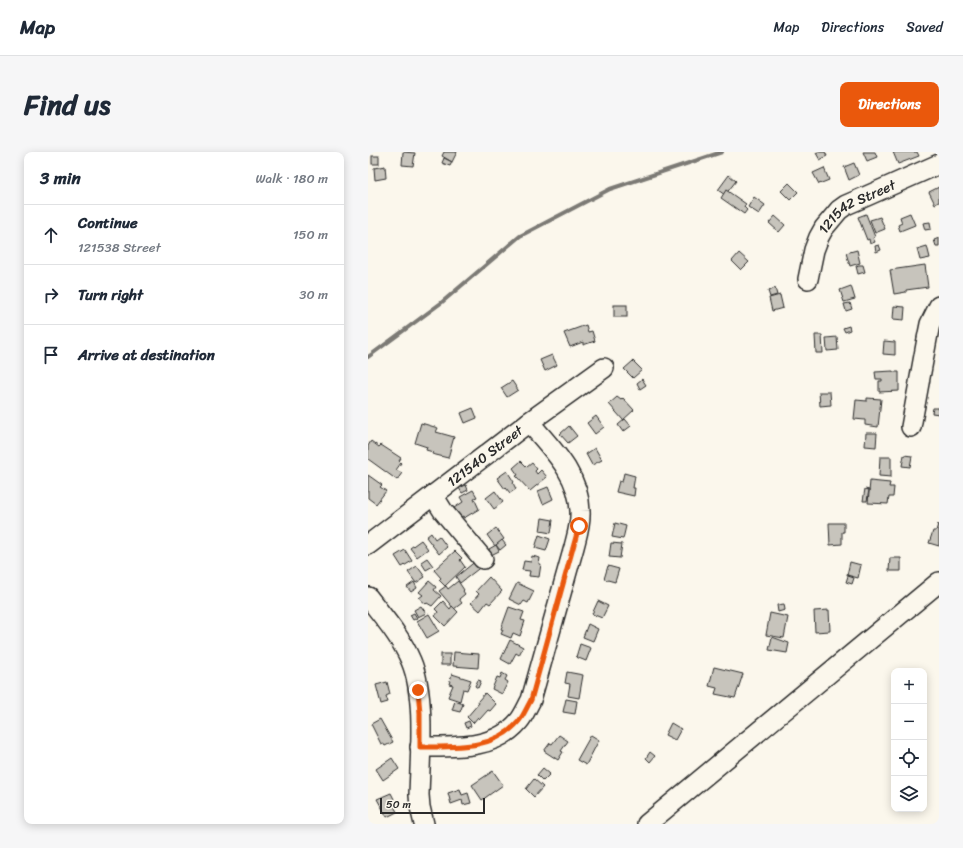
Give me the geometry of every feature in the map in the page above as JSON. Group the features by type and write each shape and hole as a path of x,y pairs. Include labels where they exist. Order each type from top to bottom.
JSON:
{"street":[{"name":"121542 Street","path":"808,279 818,237 839,210 860,199 939,164"},
{"path":"911,427 930,324 939,306"},
{"name":"121540 Street","path":"368,545 529,422 604,368"},
{"path":"420,747 477,745 492,740 510,730 519,721 531,700 574,547 579,526 580,512 579,496 570,472 529,422"},
{"path":"433,495 484,560"},
{"path":"647,824 939,582"},
{"path":"368,598 398,635 412,662 418,690 420,713 419,795 424,824"}],"building":[{"path":"403,152 415,153 413,166 402,165"},
{"path":"444,152 457,152 452,162 442,156"},
{"path":"825,152 827,156 820,160 816,153"},
{"path":"863,152 875,152 877,157 867,161"},
{"path":"893,152 917,152 919,156 898,164"},
{"path":"372,156 379,156 379,164 372,164"},
{"path":"444,158 452,162 450,166 442,163"},
{"path":"854,163 859,175 849,180 844,167"},
{"path":"385,166 386,178 375,180 374,168"},
{"path":"824,168 829,180 819,184 813,173"},
{"path":"729,175 736,181 725,195 718,190"},
{"path":"789,183 798,192 790,200 781,191"},
{"path":"939,187 939,202 935,204 929,192"},
{"path":"726,190 746,204 744,207 747,210 744,214 721,198"},
{"path":"754,197 765,205 759,214 748,207"},
{"path":"910,213 915,225 900,231 898,225 902,223 900,217"},
{"path":"866,214 875,237 873,238 875,242 870,244 858,217"},
{"path":"775,216 785,225 779,232 769,223"},
{"path":"880,217 885,229 875,233 870,220"},
{"path":"930,222 931,229 925,230 923,223"},
{"path":"939,238 939,246 936,246 934,240"},
{"path":"879,245 881,250 876,252 875,246"},
{"path":"927,246 930,258 920,260 917,249"},
{"path":"857,250 860,263 850,266 846,253"},
{"path":"739,253 749,262 741,270 732,261"},
{"path":"863,265 865,272 858,274 856,266"},
{"path":"925,265 928,287 906,290 906,292 894,294 890,270"},
{"path":"851,286 855,299 844,302 840,290"},
{"path":"775,288 777,295 770,297 768,291"},
{"path":"780,295 783,308 772,311 769,298"},
{"path":"850,303 852,309 846,311 844,304"},
{"path":"614,305 627,305 627,317 614,317"},
{"path":"894,306 905,307 904,320 893,319"},
{"path":"586,325 588,332 592,331 595,341 583,345 583,342 570,347 564,333"},
{"path":"849,326 850,330 845,332 843,328"},
{"path":"815,335 822,335 823,353 816,353"},
{"path":"837,337 838,350 827,351 826,338"},
{"path":"884,341 895,342 895,355 883,354"},
{"path":"552,355 557,365 545,371 540,360"},
{"path":"633,361 642,370 633,378 624,369"},
{"path":"875,372 899,372 899,391 879,392 879,381 882,381 882,379 876,379"},
{"path":"642,379 646,385 640,389 637,383"},
{"path":"512,381 518,390 507,397 501,388"},
{"path":"819,392 830,392 831,405 820,406"},
{"path":"617,397 621,400 623,398 634,410 623,420 609,404"},
{"path":"867,398 881,399 878,427 865,425 865,420 854,419 856,400 867,401"},
{"path":"473,408 477,418 465,423 461,413"},
{"path":"933,408 939,408 939,414 932,413"},
{"path":"596,416 604,427 595,434 587,423"},
{"path":"625,419 631,426 623,432 618,425"},
{"path":"421,423 438,428 436,432 454,437 448,458 432,454 433,452 426,450 427,447 415,443"},
{"path":"569,426 577,436 568,443 560,434"},
{"path":"866,433 877,433 876,447 865,446"},
{"path":"371,441 379,447 381,445 401,458 399,461 401,463 396,470 402,473 397,480 368,459 368,446"},
{"path":"595,448 602,460 592,465 586,454"},
{"path":"904,455 912,456 910,467 902,466"},
{"path":"880,457 891,457 891,477 879,476"},
{"path":"521,461 527,467 532,463 537,469 535,471 537,474 541,470 547,477 530,491 516,476 518,475 513,468"},
{"path":"507,471 514,482 513,483 516,489 510,493 497,478"},
{"path":"624,473 635,476 633,488 635,488 634,496 616,492 619,481 622,482"},
{"path":"368,475 382,485 380,487 386,491 376,504 368,498"},
{"path":"870,481 890,483 889,487 894,487 893,497 889,497 888,504 868,503"},
{"path":"466,485 468,490 462,493 459,488"},
{"path":"548,487 553,499 543,504 538,491"},
{"path":"865,489 869,490 867,501 863,501"},
{"path":"473,490 477,497 474,498 479,509 464,518 463,516 459,518 454,508 463,502 460,497"},
{"path":"495,491 503,502 494,509 486,498"},
{"path":"542,518 553,520 551,533 540,531"},
{"path":"615,523 626,526 623,539 612,537"},
{"path":"829,523 844,523 842,544 830,545"},
{"path":"938,524 939,546 929,543 933,531 936,531"},
{"path":"496,528 504,539 495,546 487,535"},
{"path":"431,533 435,539 439,536 447,547 439,554 426,537"},
{"path":"539,535 550,539 546,551 535,548"},
{"path":"421,540 428,549 417,557 410,548"},
{"path":"502,540 506,545 500,550 496,545"},
{"path":"611,543 622,544 620,558 609,557"},
{"path":"496,545 499,551 491,555 489,549"},
{"path":"405,550 412,561 402,567 395,556"},
{"path":"455,551 462,558 460,560 465,567 445,586 439,580 441,578 434,570"},
{"path":"532,556 540,558 539,564 541,564 539,577 529,576 530,571 522,570 524,561 531,562"},
{"path":"427,558 433,566 426,570 421,562"},
{"path":"890,558 901,558 901,571 889,571"},
{"path":"477,560 482,566 460,583 456,577"},
{"path":"850,562 861,565 858,578 847,575"},
{"path":"417,566 425,577 416,583 408,572"},
{"path":"608,566 619,569 615,582 604,579"},
{"path":"848,576 854,578 852,584 846,582"},
{"path":"489,577 502,591 490,604 487,602 480,611 471,603 479,594 476,591"},
{"path":"429,581 436,587 434,590 441,596 432,606 427,603 426,604 419,598 423,595 419,592"},
{"path":"458,581 465,594 459,599 462,603 454,609 439,591 446,586 448,589"},
{"path":"414,582 417,588 411,592 407,587"},
{"path":"517,583 534,591 528,603 524,601 521,605 509,599"},
{"path":"443,601 450,609 452,606 458,612 445,626 435,616 438,612 435,609"},
{"path":"598,601 608,606 602,618 592,614"},
{"path":"784,604 785,610 778,612 777,605"},
{"path":"421,606 426,613 418,617 414,610"},
{"path":"509,607 524,612 521,620 525,621 520,636 513,633 511,638 501,634 503,630 501,629"},
{"path":"829,610 830,631 815,632 814,611"},
{"path":"414,613 417,618 413,620 410,615"},
{"path":"770,613 788,617 784,638 766,635"},
{"path":"429,614 439,631 427,638 417,621"},
{"path":"588,624 598,629 593,641 583,637"},
{"path":"772,637 789,643 787,653 769,650"},
{"path":"510,640 523,647 519,655 516,653 510,664 501,659"},
{"path":"580,644 591,648 586,661 576,657"},
{"path":"454,652 479,654 478,668 453,666"},
{"path":"441,654 450,654 450,665 441,665"},
{"path":"714,667 743,674 735,698 715,694 717,688 709,686"},
{"path":"567,672 583,675 579,698 568,696 570,684 565,683"},
{"path":"502,673 507,676 505,680 508,682 502,694 492,689 497,677 500,678"},
{"path":"452,674 471,680 467,690 463,689 460,701 448,697 453,685 449,684"},
{"path":"478,680 481,681 478,688 475,686"},
{"path":"387,682 390,694 386,696 388,702 381,704 376,685"},
{"path":"485,693 496,704 490,711 488,710 480,719 478,717 473,723 467,717"},
{"path":"566,699 577,701 575,714 563,712"},
{"path":"455,701 463,704 460,712 452,710"},
{"path":"380,719 393,742 385,746 383,743 381,744 371,724"},
{"path":"469,721 471,726 466,728 464,723"},
{"path":"671,723 681,729 675,740 665,735"},
{"path":"559,735 568,741 561,751 563,752 558,760 544,751"},
{"path":"591,735 599,740 586,765 577,760"},
{"path":"650,752 655,756 650,762 646,758"},
{"path":"392,758 399,769 383,780 376,769"},
{"path":"543,768 550,774 543,781 537,775"},
{"path":"493,771 503,785 482,800 472,785"},
{"path":"534,779 543,787 534,797 526,789"},
{"path":"460,789 462,795 468,793 471,803 463,805 462,800 451,804 448,793"},
{"path":"391,793 394,799 391,800 397,812 387,817 377,799"}],"waterway":[{"path":"368,357 441,303 520,236 610,189 722,152"}],"route":[{"path":"418,690 420,747 477,745 502,736 519,721 531,700 538,678 579,526"}]}
